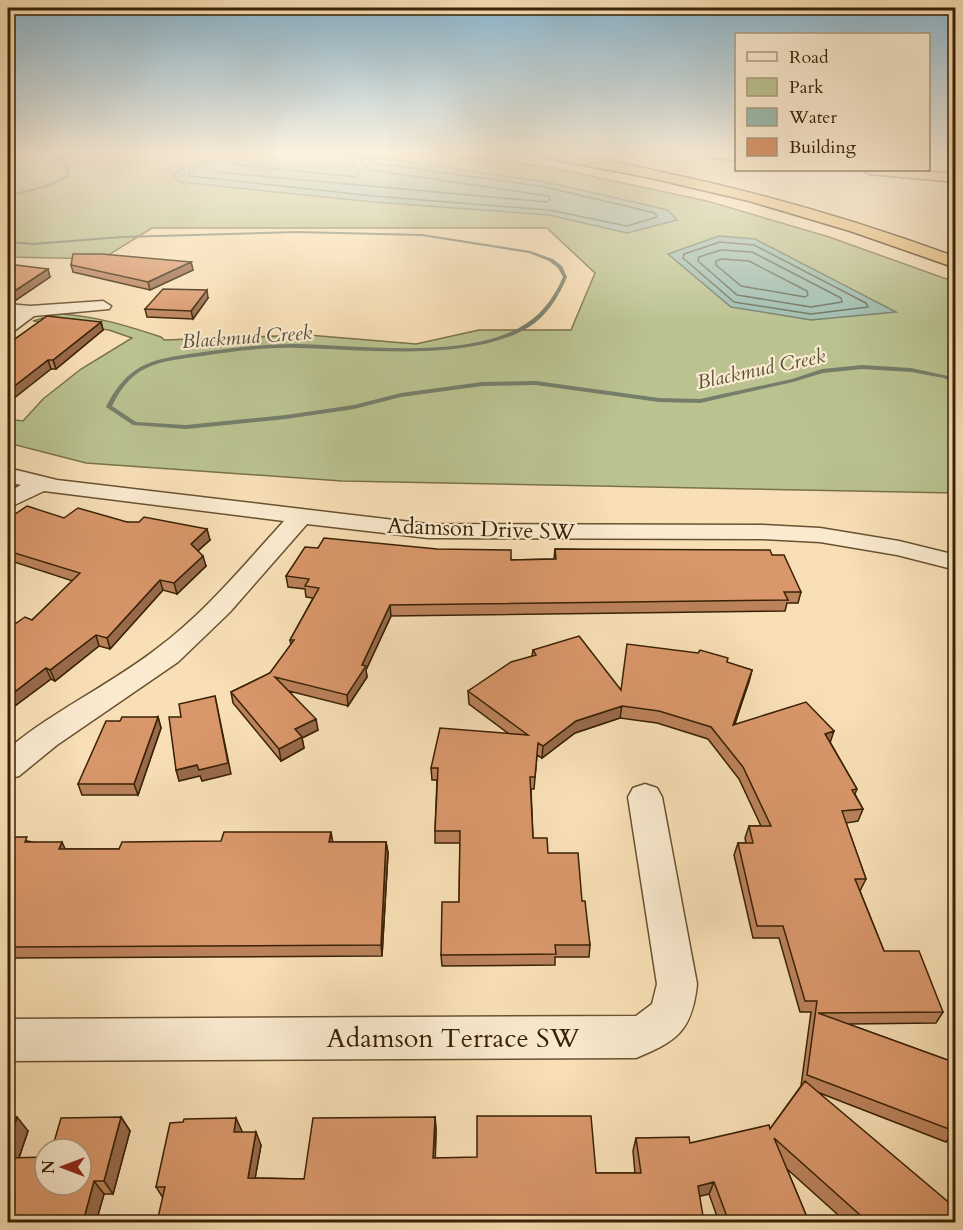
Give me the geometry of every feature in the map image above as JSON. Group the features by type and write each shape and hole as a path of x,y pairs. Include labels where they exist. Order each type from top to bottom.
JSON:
{"highway":[{"path":"806,211 956,263"}],"street":[{"path":"8,309 30,311 102,306"},
{"path":"8,327 30,311"},
{"name":"Adamson Drive SW","path":"8,475 41,483 300,517 452,531 792,533 873,543 956,563"},
{"path":"8,501 41,483"},
{"path":"8,767 74,717 142,674 185,640 225,601 300,517"},
{"name":"Adamson Terrace SW","path":"8,1040 636,1037 654,1030 669,1018 677,984 645,797"}],"green space":[{"path":"8,211 742,211 829,237 955,282 955,493 342,481 86,463 8,443 8,419 23,421 43,399 81,369 132,338 109,330 33,321 60,314 73,315 124,325 164,340 308,335 416,344 479,330 571,330 595,273 547,228 152,228 102,259 8,257"}],"water":[{"path":"500,211 669,211 677,220 627,233 549,215"},
{"path":"719,236 755,239 896,312 811,320 731,307 668,254"}],"building":[{"path":"73,254 102,254 191,262 148,282 71,265"},
{"path":"8,264 48,269 8,294"},
{"path":"163,289 207,290 191,311 145,309"},
{"path":"47,316 101,322 53,360 48,360 8,391 8,344"},
{"path":"27,506 64,518 78,508 127,522 139,522 144,517 207,529 191,544 203,556 174,583 160,580 107,638 96,635 50,670 46,668 8,697 8,629 25,617 32,620 80,573 8,551 8,519"},
{"path":"324,538 437,549 511,550 511,560 556,559 555,549 770,550 772,555 784,555 801,592 784,592 788,600 390,605 362,665 366,666 347,695 275,677 316,719 295,729 302,737 279,749 231,692 270,673 294,640 290,640 319,588 305,586 309,579 286,576 305,547 318,548"},
{"path":"579,636 621,690 627,644 698,653 700,650 728,658 727,662 752,670 733,725 806,702 834,731 825,734 857,789 852,790 863,809 842,811 866,879 855,879 884,951 919,951 943,1012 818,1013 956,1063 954,1131 807,1075 817,1001 805,1001 783,926 757,926 738,843 753,843 749,826 771,826 743,767 711,727 659,711 622,706 576,721 543,746 538,743 535,777 530,777 533,838 547,838 548,853 578,853 582,901 585,901 590,945 555,945 556,954 441,955 442,902 459,902 460,831 435,831 438,768 431,768 440,728 528,735 468,691 511,662 536,655 533,650"},
{"path":"215,696 228,763 199,770 197,765 176,770 169,717 181,717 179,704"},
{"path":"122,717 158,717 134,784 78,784 106,721 120,721"},
{"path":"224,832 331,832 329,842 386,842 381,945 8,947 8,837 27,837 25,842 62,842 59,849 119,849 122,842 221,841"},
{"path":"805,1081 953,1206 944,1222 868,1222 774,1138 809,1222 729,1222 714,1182 698,1186 704,1222 157,1222 165,1187 156,1187 170,1123 183,1122 184,1119 236,1118 234,1132 256,1132 248,1178 304,1179 313,1118 435,1117 433,1158 477,1157 477,1116 591,1116 596,1173 641,1173 636,1138 689,1137 690,1143 769,1125 770,1129"},
{"path":"17,1117 8,1145 8,1118"},
{"path":"121,1117 104,1181 94,1181 93,1185 93,1137 55,1137 61,1118"},
{"path":"33,1157 33,1197 90,1197 83,1222 8,1222 8,1158"}],"waterway":[{"name":"Blackmud Creek","path":"8,242 33,244 122,237 297,232 422,235 530,252 551,260 560,267 565,277 550,304 527,326 505,337 478,344 415,350 272,346 222,351 153,363 140,369 125,381 109,407 135,424 186,427 286,417 354,407 401,395 482,384 536,383 659,400 700,401 793,380 822,371 862,367 911,370 946,377 956,382"}]}
